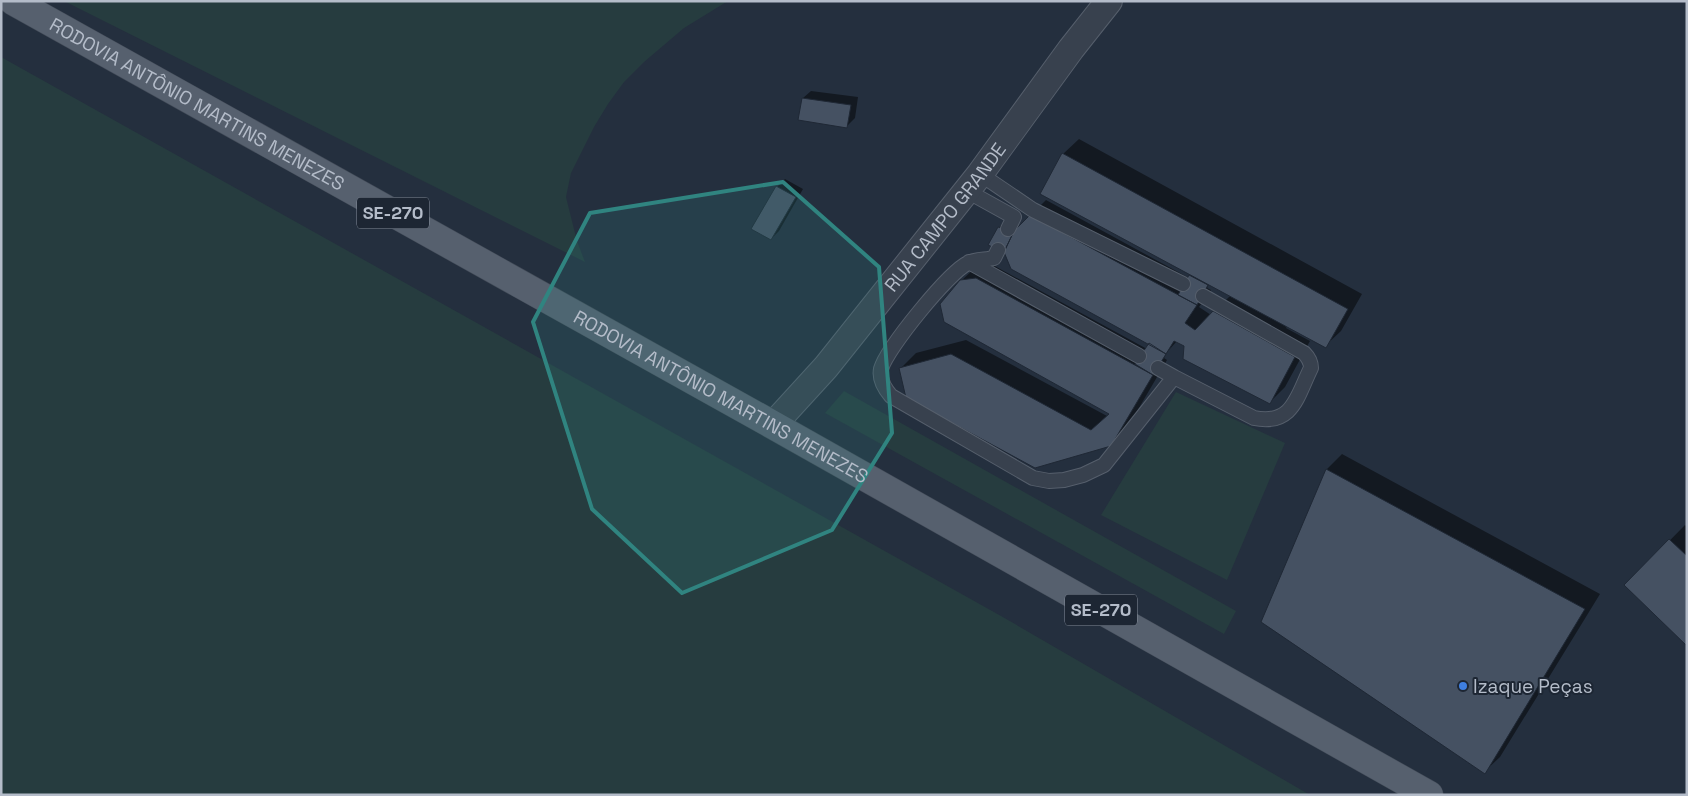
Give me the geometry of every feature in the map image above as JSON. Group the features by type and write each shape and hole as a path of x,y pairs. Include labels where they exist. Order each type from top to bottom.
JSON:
{"main road":[{"name":"RODOVIA ANTÔNIO MARTINS MENEZES","path":"13,1 1429,795"}],"street":[{"name":"RUA CAMPO GRANDE","path":"773,426 826,367 973,183 1071,49 1109,1"}],"lane":[{"path":"973,183 1014,217 1008,229"},
{"path":"973,183 1033,210 1182,284"},
{"path":"998,250 994,258 969,262 952,275 932,297 897,344 881,370 884,387 891,396 1033,478 1048,481 1064,480 1083,476 1104,465 1174,377"},
{"path":"969,262 1139,356"},
{"path":"1158,368 1254,418 1268,421 1280,417 1294,406 1311,368 1311,362 1304,353 1203,296"}],"highlighted area":[{"path":"783,182 879,267 892,433 832,530 682,593 592,509 533,322 590,213"}],"green space":[{"path":"64,1 728,1 684,28 644,62 624,82 594,127 571,173 566,197 577,241 585,262"},
{"path":"1,57 1001,616 1310,795 1,795"},
{"path":"844,391 1236,611 1224,634 825,413"},
{"path":"1176,392 1285,443 1227,580 1101,515"}],"building":[{"path":"802,98 851,105 847,128 798,120"},
{"path":"1062,153 1348,309 1326,348 1040,194"},
{"path":"776,186 796,197 771,240 751,229"},
{"path":"1030,215 1197,305 1185,323 1195,330 1213,311 1295,357 1270,404 1183,359 1184,346 1174,341 1166,354 1011,269 1004,252 1014,231"},
{"path":"998,227 1014,231 1004,252 988,245"},
{"path":"1189,275 1208,285 1197,305 1178,295"},
{"path":"976,278 1153,375 1111,446 1035,468 906,398 899,368 951,354 1091,430 1109,414 944,322 940,304 960,280"},
{"path":"1149,343 1166,354 1153,375 1135,364"},
{"path":"1326,469 1585,609 1485,774 1261,622"},
{"path":"1669,539 1687,556 1687,646 1624,585"}],"place":[{"name":"Izaque Peças","path":"1463,686"}]}
